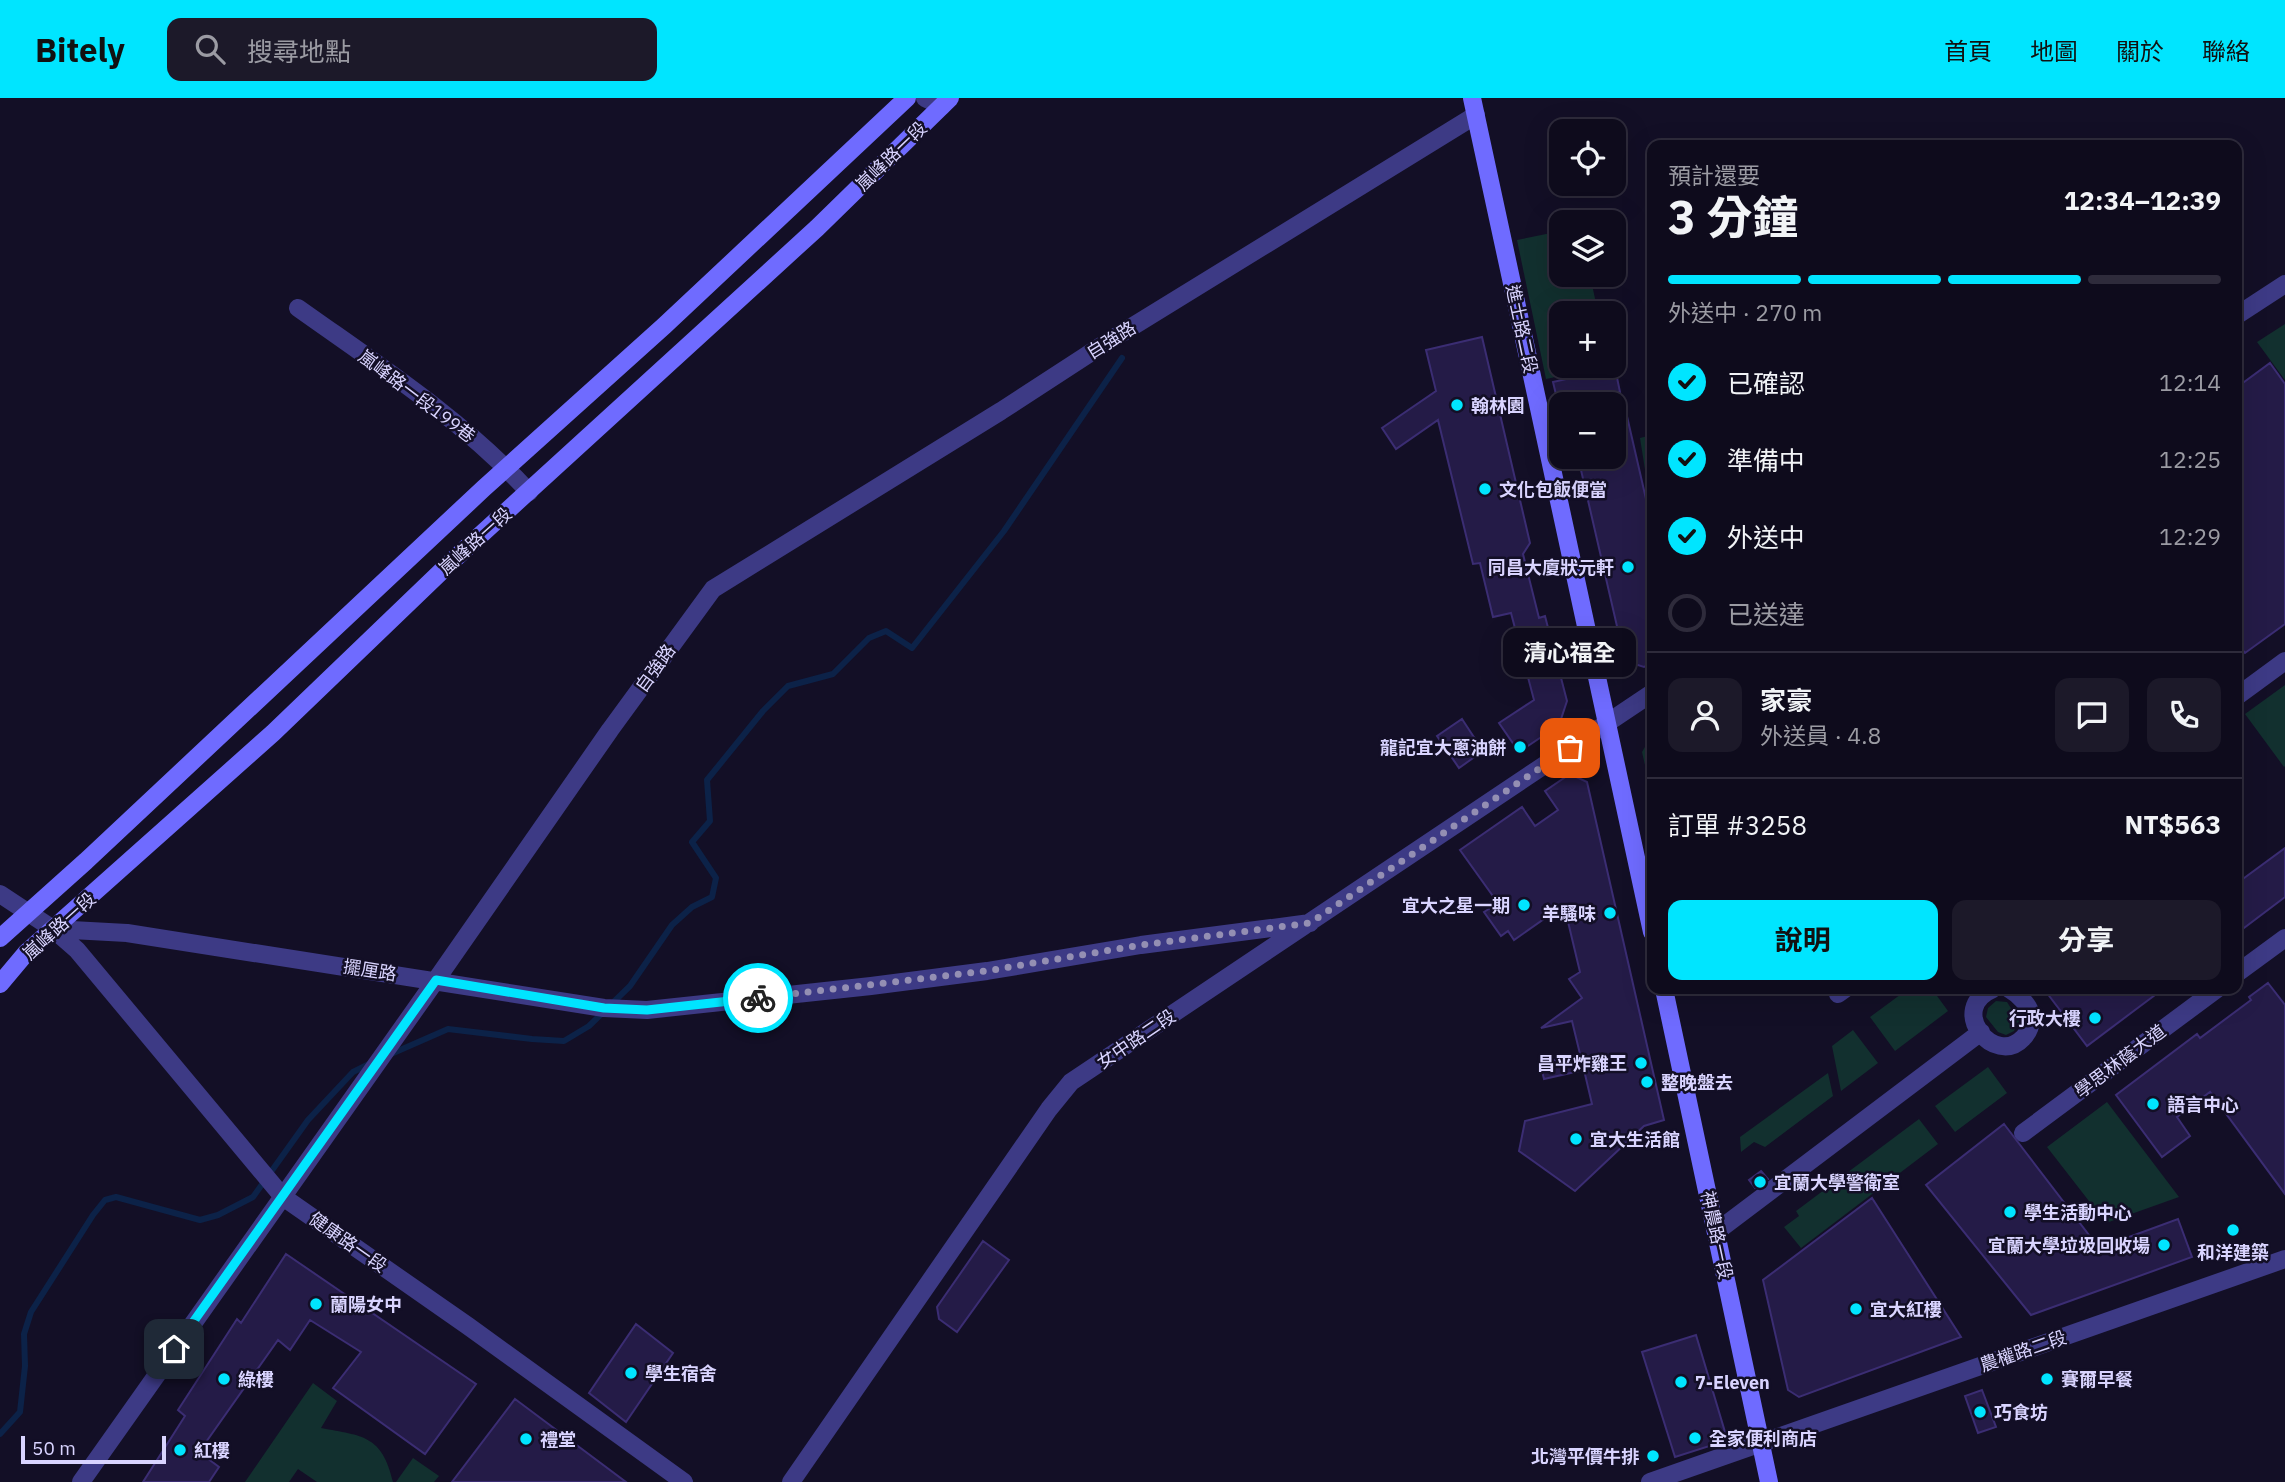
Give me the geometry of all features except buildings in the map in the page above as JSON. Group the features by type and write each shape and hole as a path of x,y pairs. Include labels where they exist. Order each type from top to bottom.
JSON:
{"main road":[{"name":"嵐峰路一段","path":"0,938 664,326 907,98"},
{"name":"嵐峰路一段","path":"0,984 26,953 273,733 451,562 817,228 944,101"},
{"name":"進士路二段","path":"1474,107 1606,724"},
{"path":"1606,724 1647,909"},
{"name":"神農路一段","path":"1665,994 1769,1482"}],"street":[{"path":"925,98 944,101"},
{"name":"自強路","path":"81,1482 610,730 713,589 1001,411 1474,107"},
{"path":"2242,312 2285,284"},
{"name":"嵐峰路一段199巷","path":"298,308 452,420 507,468 529,492"},
{"path":"2242,693 2285,661"},
{"name":"女中路二段","path":"791,1482 1025,1143 1071,1083 1647,696"},
{"name":"健康路一段","path":"0,894 53,929 99,975 283,1197 684,1482"},
{"name":"擺厘路","path":"53,929 127,933 604,1008 647,1010 896,983 1141,945 1310,923"},
{"path":"2242,970 2285,938"},
{"path":"1971,995 1972,1014 1981,1032 1998,1047 2010,1047 2020,1042 2032,1022 2031,1013 2018,994"},
{"name":"學思林蔭大道","path":"2023,1133 2210,994"},
{"path":"1716,1232 1981,1032"},
{"name":"農權路二段","path":"1650,1482 2285,1259"}],"green space":[{"path":"1549,233 1549,287 1593,287 1595,301 1549,301 1551,378 1546,379 1517,240"},
{"path":"2285,324 2285,380 2257,342"},
{"path":"1647,436 1647,482 1640,438"},
{"path":"2285,685 2285,766 2284,767 2245,714"},
{"path":"1647,744 1647,774 1642,752"},
{"path":"1901,994 1936,994 1948,1011 1895,1051 1870,1017"},
{"path":"1996,1001 2007,1002 2019,1021 2014,1031 2006,1035 1998,1032 1986,1017 1988,1008"},
{"path":"1853,1030 1878,1063 1841,1091 1832,1046"},
{"path":"1988,1067 2007,1093 1955,1132 1935,1106"},
{"path":"1828,1073 1833,1096 1765,1147 1754,1142 1741,1152 1740,1137"},
{"path":"2107,1102 2179,1197 2106,1223 2047,1147"},
{"path":"1919,1119 1938,1144 1801,1248 1784,1227 1799,1216 1796,1211"},
{"path":"313,1383 337,1401 321,1428 369,1440 383,1455 393,1482 317,1482 298,1469 289,1482 245,1482"},
{"path":"413,1458 439,1476 434,1482 396,1482"}],"waterway":[{"path":"391,1054 448,1029 564,1041 589,1026 630,986 672,925 692,907 712,897 716,878 692,842 710,821 707,780 763,711 788,686 833,674 869,638 886,631 912,648 1004,531 1122,358"},
{"path":"0,1434 20,1412 25,1366 24,1334 31,1312 105,1200 116,1197 200,1220 218,1215 253,1197 308,1120 353,1072 371,1063"}],"way so far":[{"path":"758,998 986,971 1141,945 1310,923 1570,748"}],"place":[{"name":"翰林園","path":"1457,405"},
{"name":"文化包飯便當","path":"1485,489"},
{"name":"同昌大廈狀元軒","path":"1628,567"},
{"name":"龍記宜大蔥油餅","path":"1520,747"},
{"name":"清心福全","path":"1570,748"},
{"name":"宜大之星一期","path":"1524,905"},
{"name":"羊騷味","path":"1610,913"},
{"name":"行政大樓","path":"2095,1018"},
{"name":"昌平炸雞王","path":"1641,1063"},
{"name":"整晚盤去","path":"1647,1082"},
{"name":"語言中心","path":"2153,1104"},
{"name":"宜大生活館","path":"1576,1139"},
{"name":"宜蘭大學警衛室","path":"1760,1182"},
{"name":"學生活動中心","path":"2010,1212"},
{"name":"和洋建築","path":"2233,1230"},
{"name":"宜蘭大學垃圾回收場","path":"2164,1245"},
{"name":"蘭陽女中","path":"316,1304"},
{"name":"宜大紅樓","path":"1856,1309"},
{"name":"學生宿舍","path":"631,1373"},
{"name":"綠樓","path":"224,1379"},
{"name":"賽爾早餐","path":"2047,1379"},
{"name":"7-Eleven","path":"1681,1382"},
{"name":"巧食坊","path":"1980,1412"},
{"name":"全家便利商店","path":"1695,1438"},
{"name":"禮堂","path":"526,1439"},
{"name":"紅樓","path":"180,1450"},
{"name":"北灣平價牛排","path":"1653,1456"}],"route":[{"path":"174,1349 436,980 604,1008 647,1010 758,998"}]}
